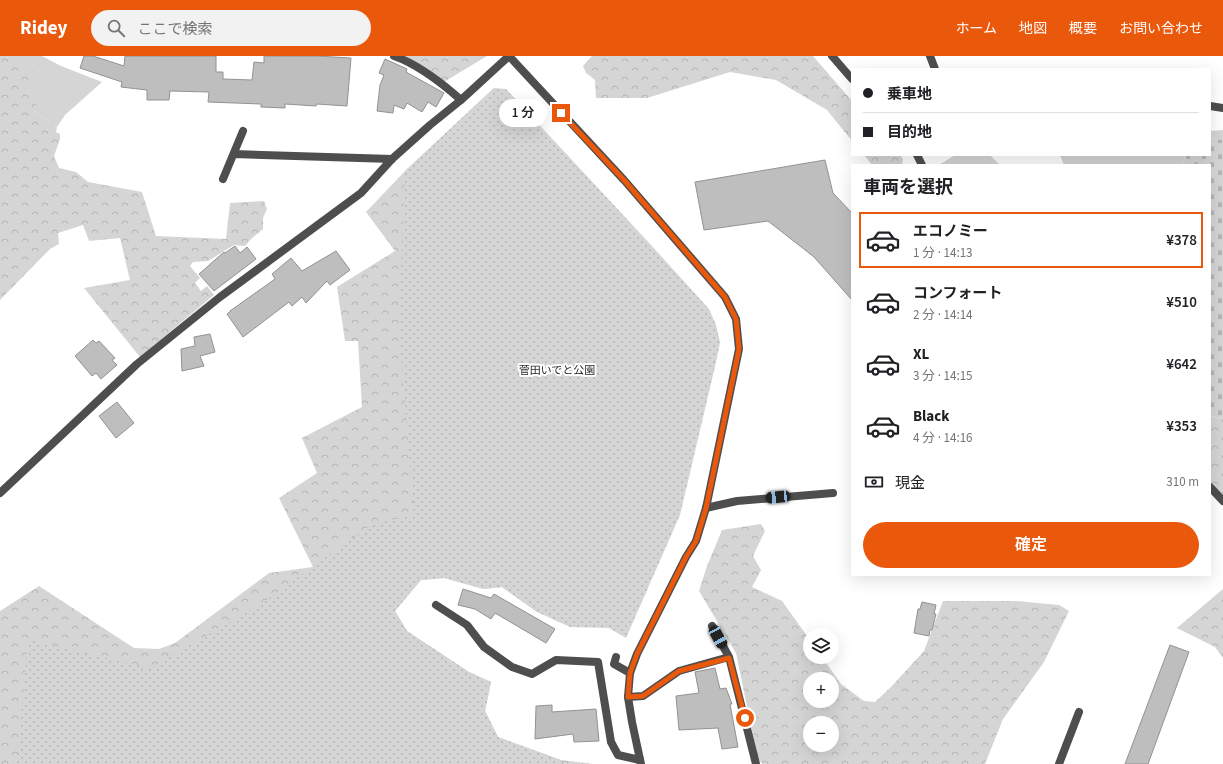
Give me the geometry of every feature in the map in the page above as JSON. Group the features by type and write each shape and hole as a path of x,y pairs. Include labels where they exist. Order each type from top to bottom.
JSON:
{"street":[{"path":"394,56 404,60 447,87 462,100"},
{"path":"0,493 137,364 220,296 361,193 392,159 462,100 509,56 624,180 725,297 736,319 739,349 706,508 696,541 686,557 637,654 630,673 628,697 641,762 618,755 612,742 598,662 556,660 532,674 512,667 484,647 467,625 436,605"},
{"path":"832,56 851,78"},
{"path":"930,56 935,68"},
{"path":"1211,106 1223,108"},
{"path":"223,180 243,131"},
{"path":"234,154 392,159"},
{"path":"1211,488 1223,501"},
{"path":"706,508 736,501 833,492"},
{"path":"712,626 729,658 756,764"},
{"path":"616,657 614,664 630,673"},
{"path":"628,697 643,696 679,671 729,658"},
{"path":"1059,764 1079,712"}],"green space":[{"path":"0,56 14,56 39,75 27,91 39,100 33,110 57,127 56,132 60,134 60,139 54,156 59,168 76,172 88,182 142,192 156,236 226,239 230,203 264,201 267,209 263,218 263,229 245,246 234,245 208,261 193,262 190,266 200,278 195,283 201,291 207,286 214,295 140,357 84,288 130,280 120,238 89,241 83,225 58,233 59,244 50,249 0,300"},
{"path":"14,56 42,56 61,66 102,82 65,115 57,127 33,110"},
{"path":"405,56 487,56 444,82"},
{"path":"592,56 813,56 851,100 851,140 827,110 776,80 730,72 647,98 596,98 595,80 586,73 583,66"},
{"name":"菅田いでと公園","path":"494,88 537,612 502,587 484,589 444,578 421,580 395,611 407,631 469,672 491,682 485,711 498,737 561,760 593,764 0,764 0,611 39,586 134,648 159,649 175,643 269,573 313,567 279,498 317,473 302,438 362,407 358,341 345,341 337,287 395,251 366,212 405,171"},
{"name":"菅田いでと公園","path":"494,88 506,89 709,309 716,325 720,342 680,515 626,638 609,628 570,627 537,612 502,587 484,589 444,578 421,580 395,611 407,631 469,672 491,682 485,711 498,737 561,760 562,764 17,764 28,640 151,668 264,602 372,524 414,515 399,329 405,171"},
{"path":"1223,130 1223,140 1211,138 1211,131"},
{"path":"1211,138 1223,140 1223,418 1211,416 1211,164 1183,164 1185,156 1211,156"},
{"path":"865,156 901,156 903,159 902,164 871,164"},
{"path":"953,156 991,156 999,164 941,164"},
{"path":"1060,156 1185,156 1183,164 1064,164"},
{"path":"1211,416 1223,418 1223,498 1211,484"},
{"path":"761,524 765,531 753,556 761,570 752,587 782,601 803,630 803,664 827,664 833,672 803,672 803,708 839,708 839,681 864,701 875,702 924,651 943,601 1016,601 1059,605 1069,611 1044,662 1003,719 985,764 763,764 758,760 736,653 699,591 707,566 722,530"},
{"path":"1223,589 1223,658 1215,647 1177,628"}],"building":[{"path":"84,56 93,56 124,66 125,56 216,56 216,72 223,72 223,79 252,80 254,62 264,63 264,56 351,58 347,106 285,104 285,108 261,107 261,104 208,102 209,92 170,91 169,100 147,100 147,90 121,87 122,82 80,68"},
{"path":"385,59 407,69 406,72 444,93 436,107 428,102 422,112 407,103 404,109 394,105 393,113 377,111 380,85 384,75 379,73"},
{"path":"825,160 833,193 851,212 851,299 814,257 768,221 704,230 695,182"},
{"path":"235,246 240,253 247,247 256,259 214,291 199,274 224,252 225,253"},
{"path":"336,251 350,270 330,285 327,281 306,303 302,297 292,306 289,302 243,337 227,314 230,311 275,279 272,274 291,258 302,271"},
{"path":"210,334 215,352 200,356 204,366 182,371 181,349 195,346 194,337"},
{"path":"93,340 96,343 99,341 115,358 112,360 117,365 101,379 96,373 92,376 75,356"},
{"path":"117,402 134,423 116,438 99,416"},
{"path":"463,589 491,598 494,594 555,629 546,643 495,613 491,619 475,609 458,605"},
{"path":"922,602 936,605 934,614 936,614 929,636 914,633 918,609 920,609"},
{"path":"1170,645 1189,652 1148,764 1125,764"},
{"path":"715,668 720,689 726,688 732,704 730,704 738,747 722,749 718,728 679,730 676,696 699,693 695,672"},
{"path":"552,705 552,712 596,709 599,741 574,742 573,734 535,739 536,706"}],"route":[{"path":"561,113 624,180 725,297 736,319 739,349 706,508 696,541 686,557 637,654 630,673 628,697 643,696 679,671 729,658 745,718"}]}
